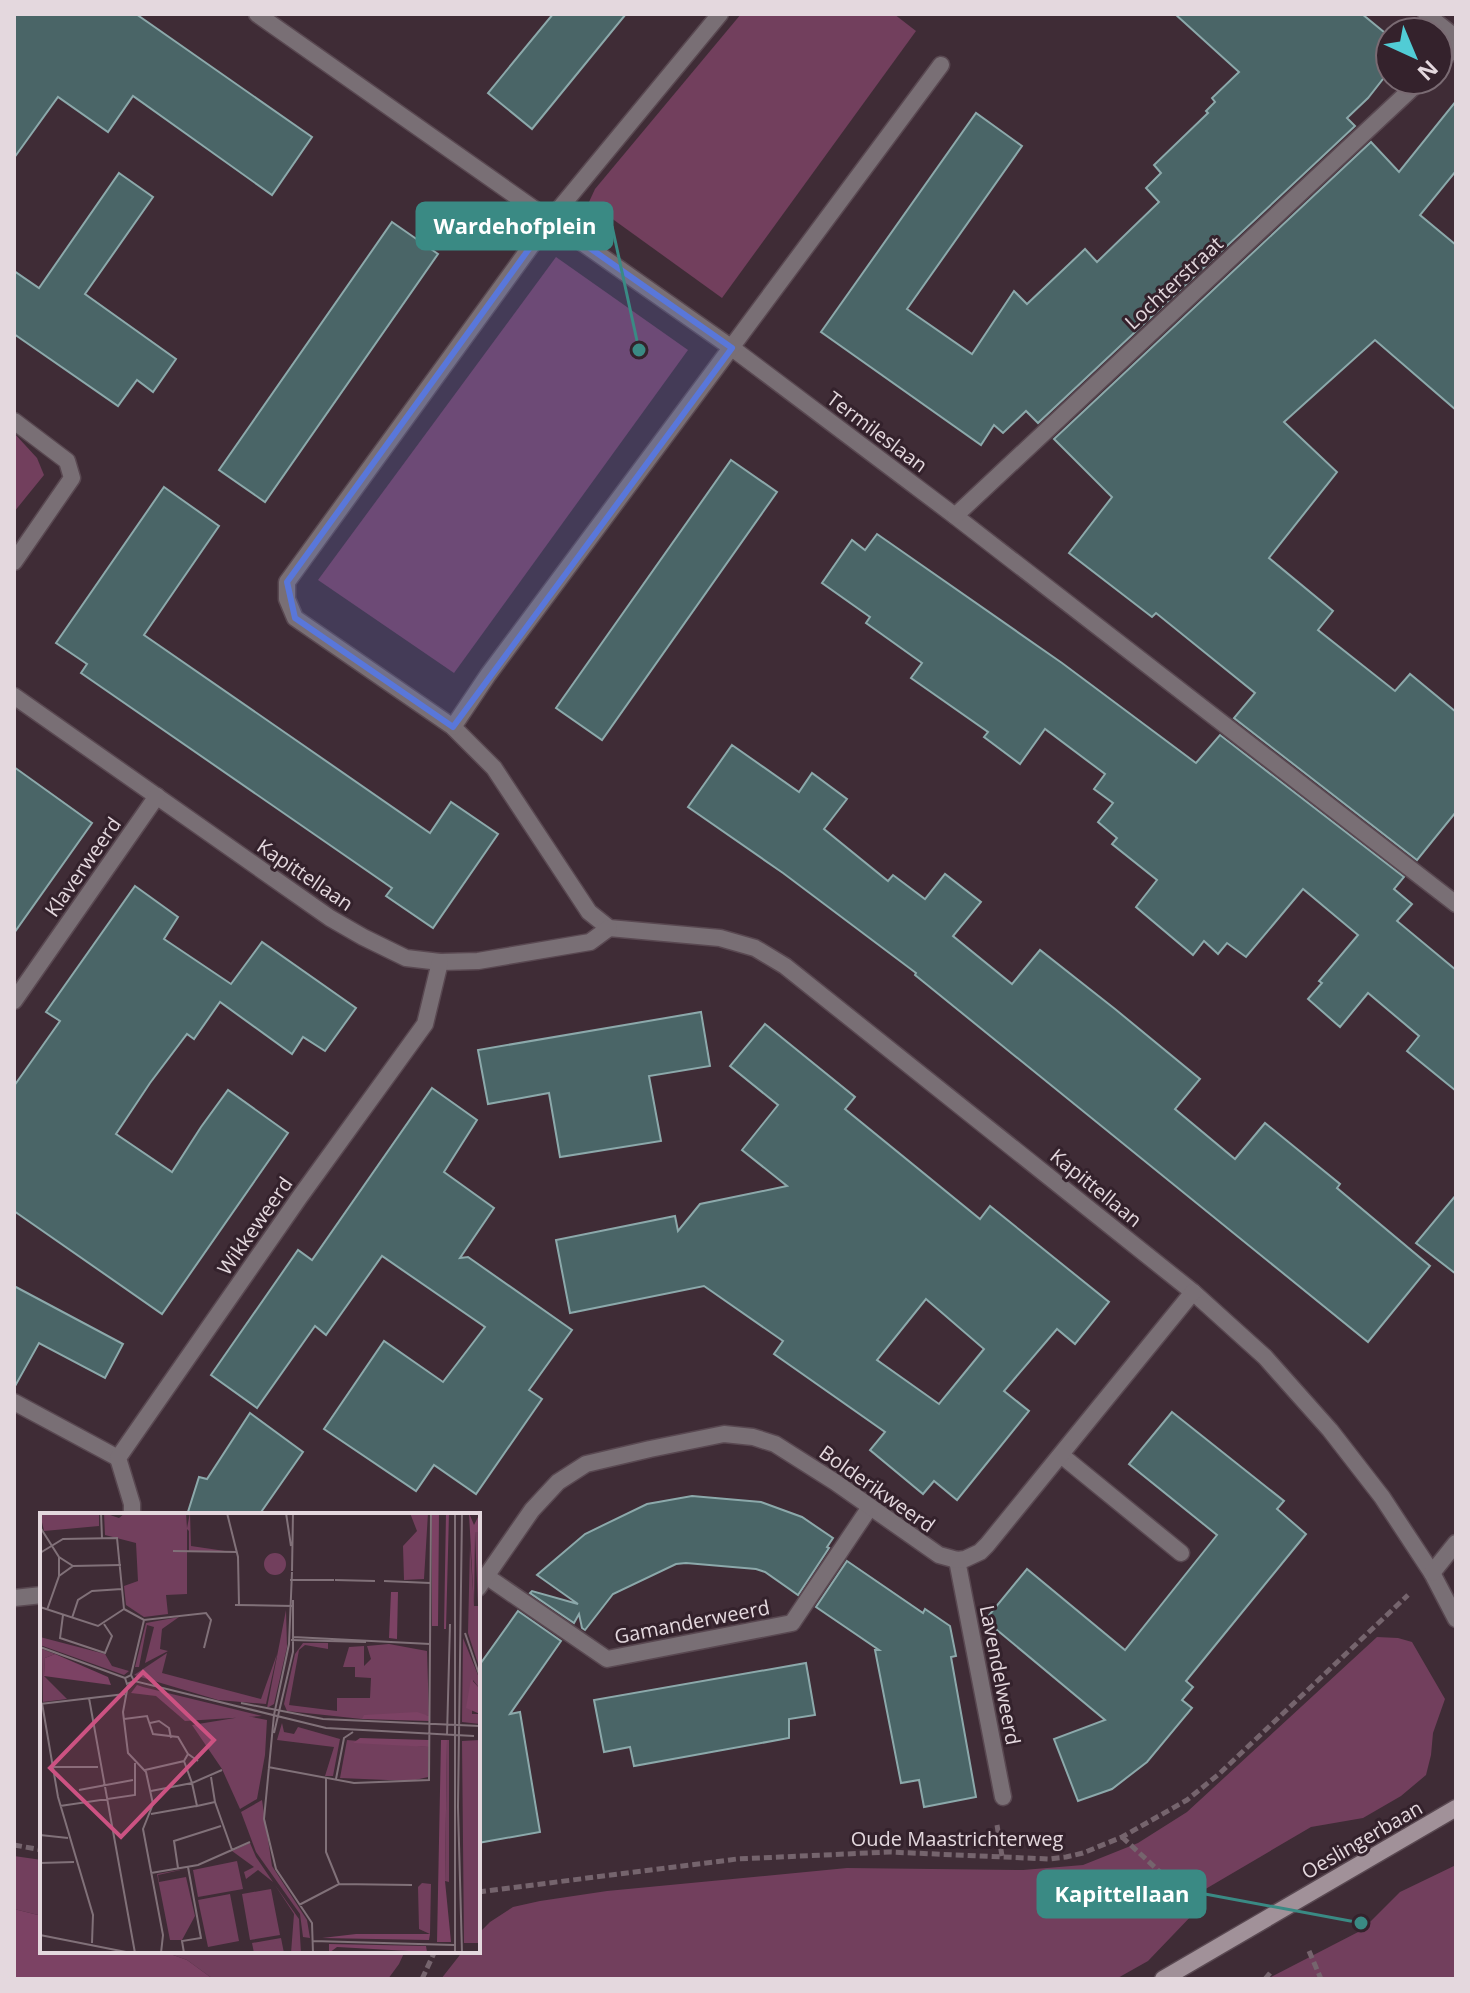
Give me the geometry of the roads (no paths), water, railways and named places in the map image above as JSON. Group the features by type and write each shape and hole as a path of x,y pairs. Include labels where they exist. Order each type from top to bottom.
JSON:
{"main road":[{"name":"Oeslingerbaan","path":"1163,1979 1456,1808"}],"street":[{"name":"Termileslaan","path":"257,14 732,348 955,516 1456,904"},
{"path":"609,928 589,912 574,892 494,768 453,727 295,618 287,599 287,582 550,220 720,14"},
{"path":"1426,14 1456,38"},
{"path":"453,727 488,675 941,65"},
{"name":"Lochterstraat","path":"955,516 1404,96"},
{"path":"14,421 67,461 72,478 14,562"},
{"name":"Kapittellaan","path":"14,696 330,918 406,958 440,962 478,961 590,942 609,928 720,938 755,948 785,966 1193,1292 1265,1357 1313,1409 1382,1497 1432,1573 1456,1619"},
{"name":"Klaverweerd","path":"14,1001 157,796"},
{"name":"Wikkeweerd","path":"118,1458 425,1024 440,962"},
{"path":"957,1560 972,1557 987,1545 1193,1292"},
{"path":"14,1402 118,1458 132,1513"},
{"name":"Bolderikweerd","path":"482,1582 532,1510 558,1482 586,1464 724,1434 753,1437 775,1444 932,1552 957,1560"},
{"path":"1061,1455 1181,1553"},
{"name":"Gamanderweerd","path":"482,1582 607,1659 792,1623 870,1507"},
{"path":"1432,1573 1456,1543"},
{"name":"Lavendelweerd","path":"957,1560 1003,1797"},
{"path":"14,1598 40,1595"}],"place":[{"name":"Wardehofplein","path":"639,350"},
{"name":"Kapittellaan","path":"1361,1923"}]}
